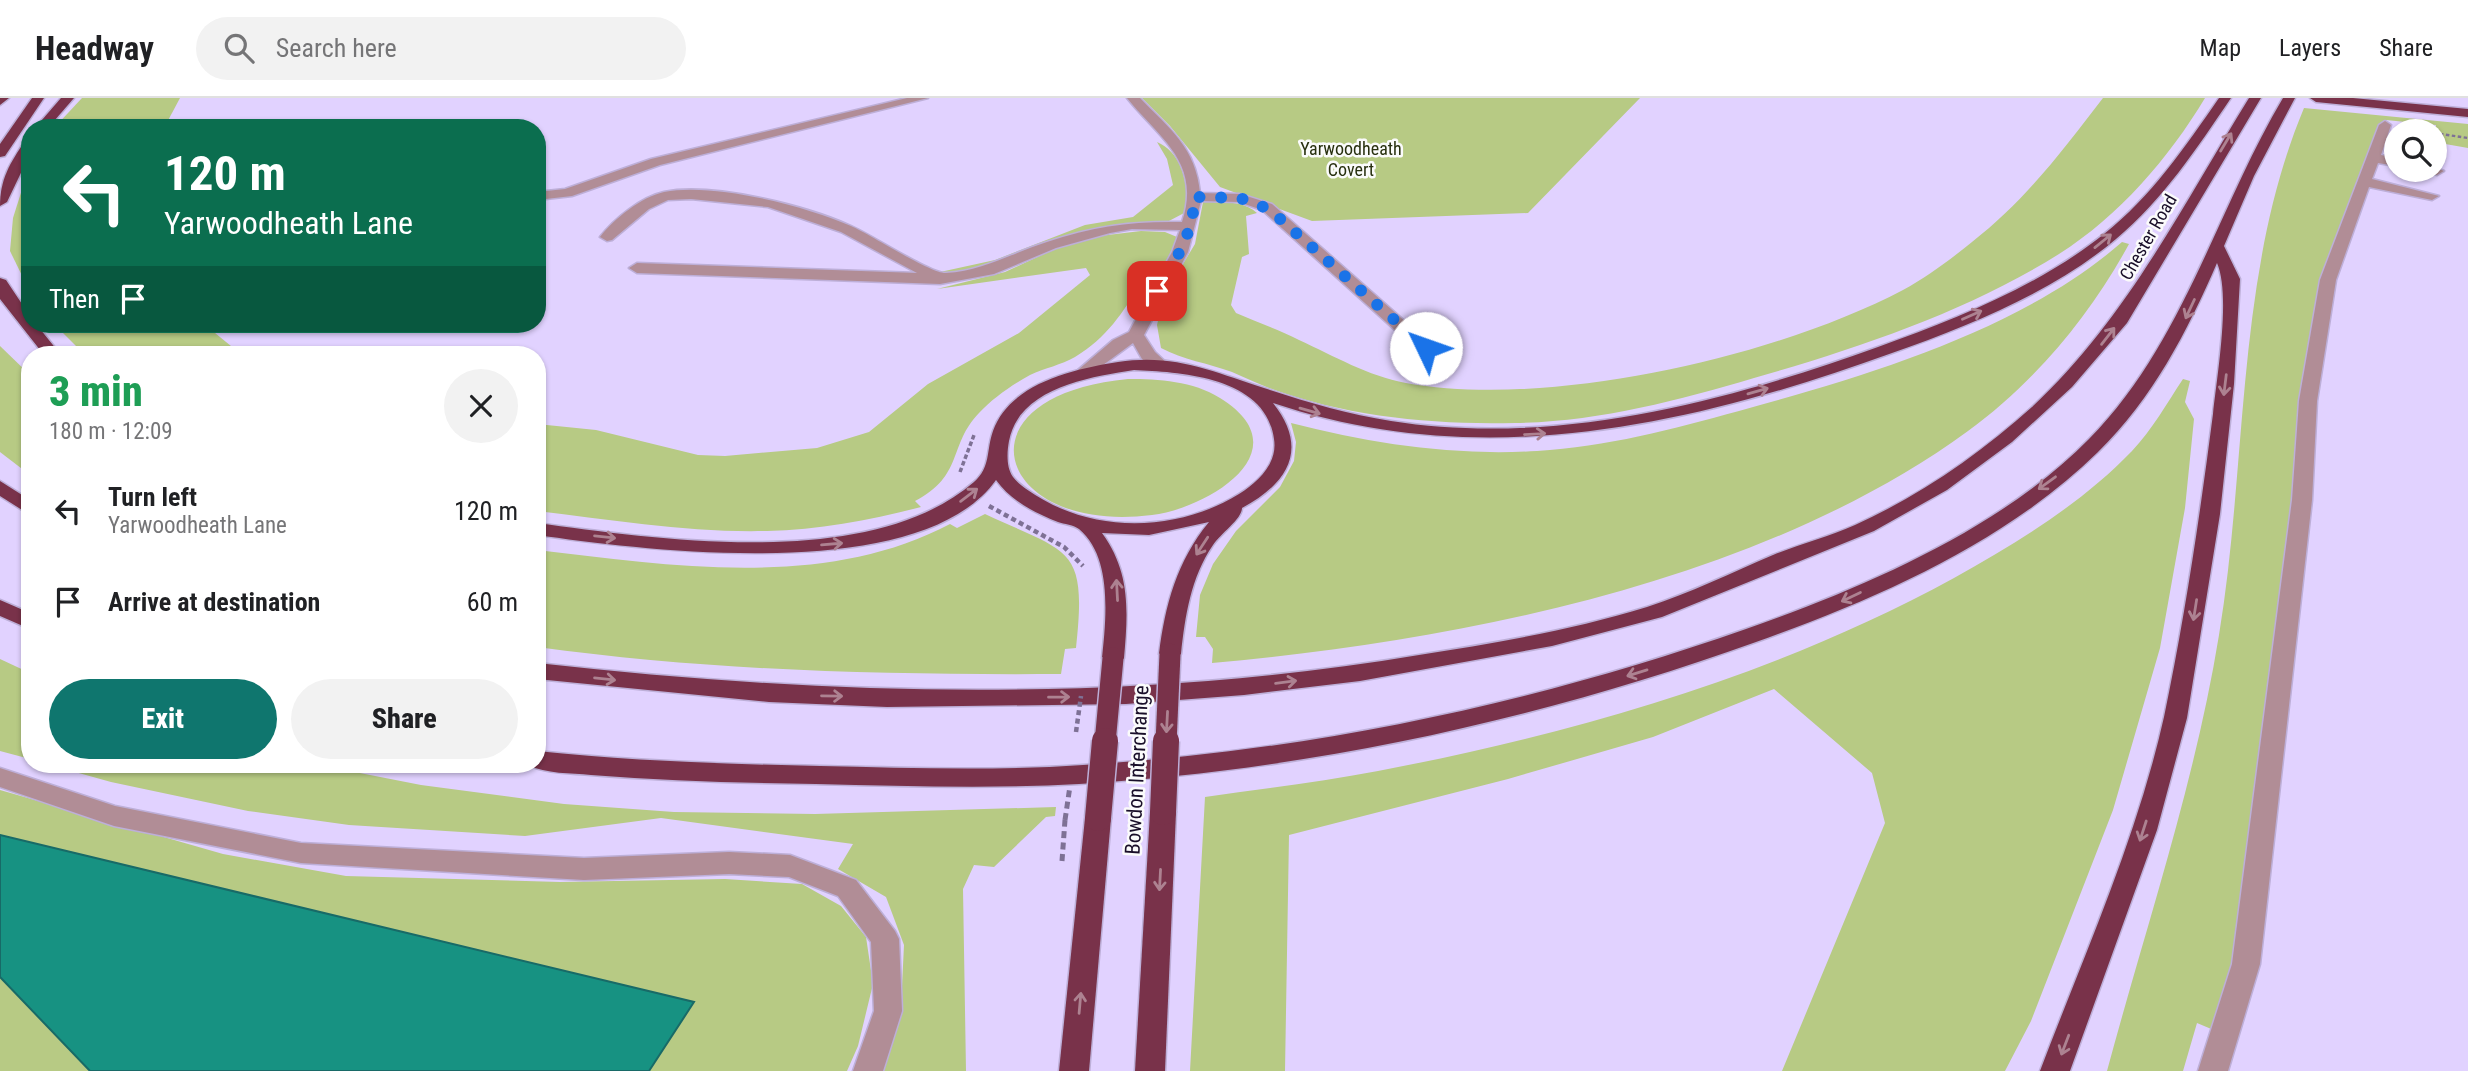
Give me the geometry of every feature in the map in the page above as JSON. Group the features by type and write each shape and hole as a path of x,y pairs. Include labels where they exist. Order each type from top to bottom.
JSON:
{"highway":[{"path":"23,119 38,98"},
{"path":"49,119 68,98"},
{"path":"2316,98 2468,113"},
{"path":"2451,98 2468,100"},
{"path":"1246,387 1269,406 1282,428 1284,452 1273,475 1250,497 1212,515 1177,525 1143,529 1086,525 1061,517 1030,500 1003,477 998,462 999,438 1011,416 1032,396 1062,380 1134,365 1160,365 1213,374 1246,387 1289,405 1357,422 1436,433 1488,436 1598,428 1742,396 1808,377 1943,328 1994,305 2089,252 2149,201 2175,171 2225,99"},
{"name":"Chester Road","path":"546,672 674,687 777,694 1011,698 1122,695 1261,685 1407,667 1539,641 1676,604 1864,528 1996,449 2064,388 2121,320 2254,100"},
{"path":"546,761 635,771 844,776 1115,772 1277,752 1437,725 1569,693 1722,647 1841,602 1934,557 2005,514 2068,467 2123,414 2153,372 2186,317 2217,246 2287,102"},
{"path":"0,153 21,123"},
{"path":"0,202 21,157"},
{"path":"2055,1071 2144,830 2175,718 2208,527 2225,384 2232,279 2217,246"},
{"path":"0,283 6,298 21,316"},
{"path":"546,529 633,540 734,547 842,543 883,535 942,513 982,485 998,462"},
{"path":"0,487 21,502"},
{"name":"Bowdon Interchange","path":"1150,1071 1170,654 1176,604 1192,562 1226,516 1250,497"},
{"name":"Bowdon Interchange","path":"1074,1071 1118,586 1112,563 1086,525"},
{"path":"0,607 21,618"}],"street":[{"path":"546,195 567,193 656,162 922,98"},
{"path":"1084,374 1119,344 1136,335 1180,252 1189,226 1194,197 1191,168 1177,144 1133,98"},
{"path":"2213,1071 2246,964 2302,500 2308,401 2328,280 2366,182 2384,162"},
{"path":"2366,182 2432,196"},
{"path":"607,237 644,205 666,196 691,195 769,202 846,229 940,279"},
{"path":"1194,197 1240,198 1267,207 1444,365"},
{"path":"636,268 940,279 989,271 1051,245 1110,229 1189,226"},
{"path":"1136,335 1148,355 1160,365"},
{"path":"0,778 114,816 301,853 584,869 729,863 790,866 847,888 885,939 888,1011 867,1071"}],"path":[{"path":"2447,135 2468,138"},
{"path":"980,510 988,506 1019,525 1059,543 1075,555 1086,575"}],"green space":[{"path":"82,98 180,98 169,119 62,119"},
{"name":"Yarwoodheath Covert","path":"1142,98 1640,98 1528,213 1312,221 1220,187 1170,126"},
{"path":"2103,98 2205,98 2159,164 2122,204 2081,239 2023,275 1949,311 1872,341 1695,395 1636,409 1545,422 1422,420 1359,412 1299,398 1161,348 1157,325 1166,292 1195,244 1203,202 1217,202 1239,204 1257,213 1246,216 1249,254 1242,257 1231,305 1236,313 1378,376 1406,383 1463,389 1526,389 1593,383 1728,356 1851,314 1930,274 2009,210 2042,174"},
{"path":"2304,108 2417,119 2384,119 2384,125 2338,245 2294,521 2235,963 2216,1031 2197,1023 2183,1071 2107,1071 2169,854 2209,690 2228,569 2254,301 2266,235 2282,171"},
{"path":"2447,122 2468,124 2468,148 2447,144"},
{"path":"1157,142 1173,154 1182,171 1186,212 1167,222 1114,226 990,269 946,276 940,272 995,260 1085,225 1133,217 1173,185 1167,159"},
{"path":"21,193 21,274 10,251 13,218"},
{"path":"1141,231 1165,232 1177,237 1172,252 1151,283 1142,282 1113,324 1086,350 1070,360 1030,375 984,407 969,425 949,471 931,491 915,501 921,507 845,524 767,531 681,528 546,512 546,425 596,430 698,455 725,456 817,448 869,432 928,384 1019,333 1090,275 1086,268 937,289 1005,272 1061,246 1091,237"},
{"path":"2122,242 2129,244 2097,297 2059,346 2016,392 1968,431 1887,483 1798,527 1704,565 1606,595 1406,639 1212,663 1213,649 1205,637 1196,637 1200,595 1213,564 1236,531 1280,487 1294,461 1296,442 1291,423 1413,447 1475,452 1563,449 1639,436 1788,397 1941,346 2038,301 2082,273"},
{"path":"63,333 215,333 231,346 76,346"},
{"path":"0,346 21,366 21,468 0,452"},
{"path":"1128,379 1164,381 1199,388 1220,398 1244,418 1253,437 1250,456 1239,473 1221,489 1198,501 1152,515 1099,516 1058,505 1029,485 1015,461 1017,435 1035,410 1072,391"},
{"path":"2183,379 2190,381 2185,402 2194,419 2185,508 2160,648 2113,810 2031,1021 2005,1071 1782,1071 1885,823 1872,773 1774,689 1653,737 1508,779 1289,835 1285,1071 1190,1071 1205,797 1357,775 1527,738 1674,697 1817,644 1887,613 1954,578 2025,536 2070,505 2132,451 2153,425"},
{"path":"985,514 1037,537 1067,558 1075,571 1079,590 1079,615 1076,648 1065,649 1061,674 799,670 668,661 546,648 546,551 641,562 747,568 852,558 902,545 950,524 957,528"},
{"path":"0,659 21,669 21,757 0,751"},
{"path":"79,773 360,773 421,785 564,804 674,812 815,814 1056,807 1055,816 1046,817 994,867 974,865 963,889 966,1071 883,1071 901,1007 904,945 886,897 838,869 853,844 661,818 525,836 349,825 248,811"},
{"path":"0,790 223,854 346,876 560,882 725,879 802,884 841,906 866,937 873,984 858,1046 847,1071 649,1071 694,1002 0,835"},
{"path":"0,977 90,1071 0,1071"}],"shaded area":[{"path":"0,835 694,1002 649,1071 90,1071 0,977"}],"route":[{"path":"1157,291 1180,252 1194,208 1194,197 1227,197 1255,201 1269,209 1426,348"}]}
